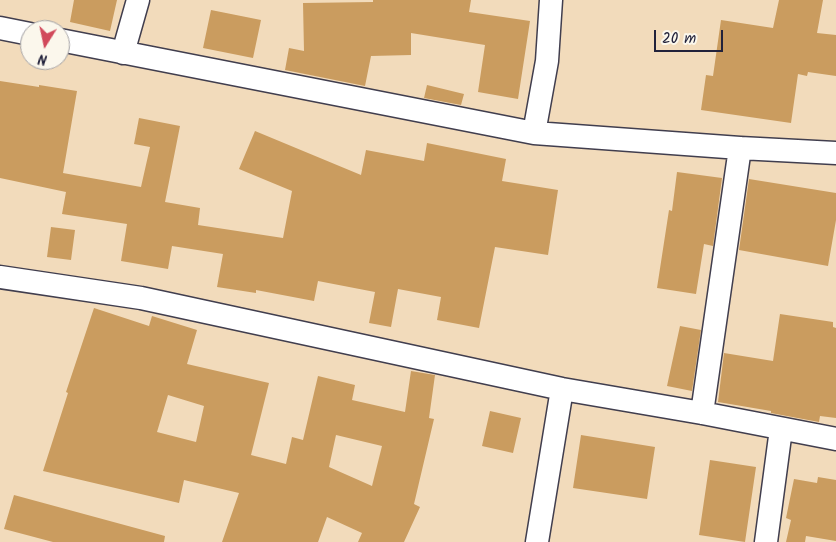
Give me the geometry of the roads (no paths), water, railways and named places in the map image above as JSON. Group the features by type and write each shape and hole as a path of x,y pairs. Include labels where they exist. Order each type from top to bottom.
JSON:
{"street":[{"path":"124,53 138,0"},
{"path":"534,133 547,61 551,0"},
{"path":"0,28 20,32"},
{"path":"70,42 534,133 836,153"},
{"path":"702,413 740,148"},
{"path":"0,277 141,298 562,389 702,413 836,439"},
{"path":"537,542 562,389"},
{"path":"766,542 781,429"}]}
